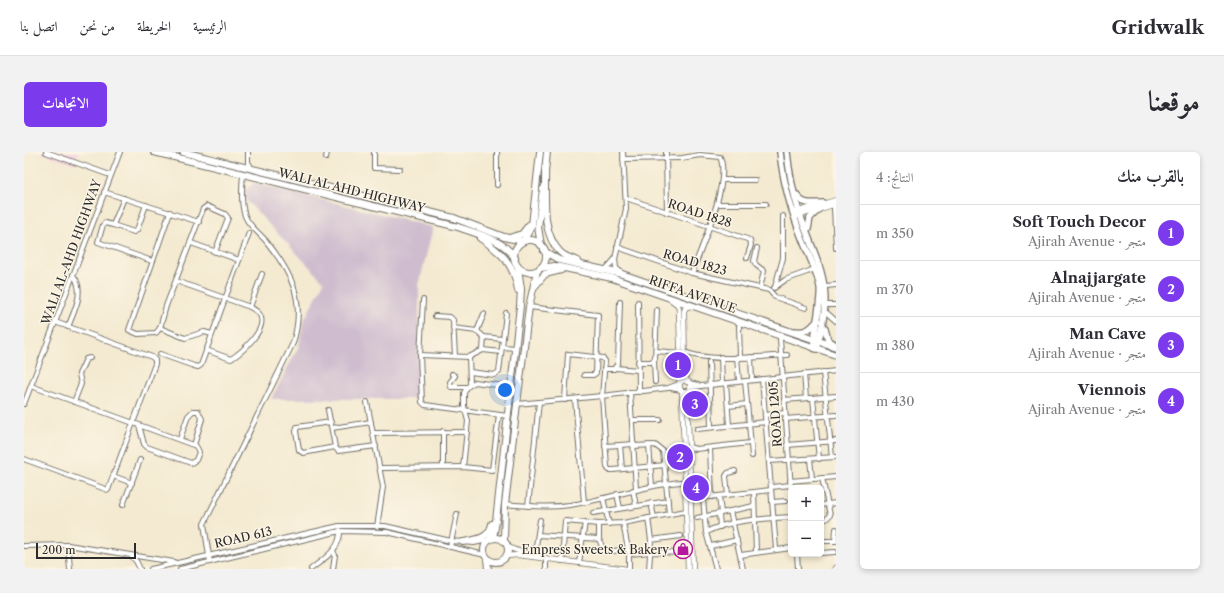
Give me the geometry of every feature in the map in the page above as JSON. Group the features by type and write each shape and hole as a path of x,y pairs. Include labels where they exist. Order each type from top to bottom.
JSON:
{"main road":[{"name":"WALI AL AHD HIGHWAY","path":"154,152 244,171 471,232 499,243 509,249 515,258"},
{"name":"WALI AL AHD HIGHWAY","path":"183,152 236,165 244,171"},
{"path":"488,569 485,547 494,533 520,306 521,289 515,258 516,249 531,229 540,152"},
{"path":"496,569 500,561 506,556 505,504 529,307 531,294 544,260 538,227 547,152"},
{"path":"780,152 784,181 793,215 815,269 820,288 819,318 815,344"},
{"path":"787,152 792,185 800,213 823,271 826,286 827,313 824,327 815,344"},
{"path":"545,168 547,223 552,238 564,255 587,266"},
{"name":"WALI AL AHD HIGHWAY","path":"244,171 252,169 454,218 504,236 523,240"},
{"path":"792,185 802,202 822,205"},
{"path":"808,236 808,221 822,205"},
{"path":"504,236 516,236 526,230 534,208"},
{"path":"471,232 494,247 505,257 515,276 520,306"},
{"path":"523,240 531,239 543,248"},
{"name":"RIFFA AVENUE","path":"543,248 558,260 622,274 786,329 836,355"},
{"name":"RIFFA AVENUE","path":"539,270 552,266 612,278 693,306 739,324 815,344 836,346"},
{"path":"518,268 528,273 539,270"},
{"path":"531,294 537,282 545,274 565,269"},
{"path":"786,329 802,332 807,331 819,318"},
{"path":"824,327 828,340 836,346"},
{"path":"463,542 476,540 485,536 491,528 497,511"},
{"path":"489,540 499,538 506,543"},
{"path":"486,556 493,562 500,561"}],"street":[{"name":"WALI AL-AHD HIGHWAY","path":"46,152 110,175"},
{"name":"WALI AL-AHD HIGHWAY","path":"24,404 120,152"},
{"path":"326,158 327,152"},
{"path":"374,152 374,168 400,169"},
{"path":"497,152 497,185"},
{"path":"622,274 616,268 615,259 626,209 623,152"},
{"path":"666,152 667,213"},
{"path":"236,165 242,162 248,154"},
{"path":"248,154 252,169"},
{"path":"623,159 687,158 700,155 718,156 722,162 722,180 717,204 692,273"},
{"path":"210,562 204,524 293,343 297,328 297,306 294,284 282,261 247,220 242,199 244,171"},
{"path":"722,180 755,180"},
{"path":"104,192 199,222"},
{"path":"113,225 124,198"},
{"name":"ROAD 1828","path":"626,198 750,241 751,245 747,258"},
{"path":"793,215 822,205 836,203 834,208 836,248"},
{"path":"717,204 766,204"},
{"path":"146,205 136,232 105,223 98,242 152,261"},
{"path":"170,212 129,330 147,335 156,333 160,328 203,209 207,206 227,216 215,252"},
{"path":"775,287 782,261 783,216"},
{"path":"160,354 198,367 206,350 249,233"},
{"path":"191,243 239,260"},
{"name":"ROAD 1823","path":"617,247 692,273 769,290 775,297 806,308"},
{"path":"757,248 754,261 764,271 760,288"},
{"path":"605,270 615,259"},
{"path":"769,290 785,280 815,269"},
{"path":"250,307 262,274"},
{"path":"68,327 79,296 78,284 73,275"},
{"path":"176,281 250,307 260,314 261,318 256,336 231,359 206,350"},
{"path":"826,286 836,285"},
{"path":"668,297 678,305 683,353 688,382 685,390 684,484 688,569"},
{"path":"423,300 420,355 422,402 425,404 466,412 508,416"},
{"path":"616,368 618,363 620,302"},
{"path":"638,302 639,392"},
{"path":"827,305 836,305"},
{"path":"679,384 683,353 684,312 686,307 693,306"},
{"path":"529,307 598,315 595,374 584,375"},
{"path":"655,382 654,361 656,351 656,310"},
{"path":"470,372 497,374 499,372 506,313"},
{"path":"827,313 836,321"},
{"path":"477,331 484,314"},
{"path":"435,316 452,318 455,356"},
{"path":"24,459 108,490 155,364 154,359 55,322"},
{"path":"739,324 739,381"},
{"path":"160,328 185,338 204,332 212,334"},
{"path":"453,328 477,331 484,337 502,339"},
{"path":"483,350 484,337"},
{"name":"ROAD 1205","path":"780,339 780,355 791,485"},
{"path":"502,347 516,348"},
{"path":"420,355 469,357 483,350 501,352"},
{"path":"656,351 683,353 693,356 721,357 787,355"},
{"path":"565,400 567,356 571,353 596,356 604,359 602,396 605,446 609,470 665,465"},
{"path":"685,359 693,356"},
{"path":"469,357 470,383"},
{"path":"721,357 728,406 729,425"},
{"path":"751,357 752,380"},
{"path":"74,402 81,384 79,374 85,360 90,358"},
{"path":"638,362 654,361"},
{"path":"709,362 711,428"},
{"path":"604,369 616,368 638,370"},
{"path":"668,388 685,390 701,386 739,381 836,371"},
{"path":"769,461 834,457 830,442 823,372"},
{"path":"452,374 455,376 450,382 452,387 466,387"},
{"path":"804,374 806,398"},
{"path":"762,379 776,549"},
{"path":"517,404 576,399 668,388 679,384 682,381 701,386"},
{"path":"745,381 752,456"},
{"path":"463,467 468,422 463,400 466,387 470,383 475,382 511,387"},
{"path":"679,384 685,390 689,447 693,569"},
{"path":"31,386 180,439 194,445 198,448 199,452 196,460 192,463 148,448 144,444 139,425"},
{"path":"630,392 634,445 636,506"},
{"path":"784,400 836,396"},
{"path":"813,398 818,459"},
{"path":"576,399 584,502"},
{"path":"367,402 381,468 383,492 376,531"},
{"path":"528,506 539,402"},
{"path":"728,406 747,404"},
{"path":"328,410 335,447"},
{"path":"180,439 188,414 193,411 198,411 202,419 194,445"},
{"path":"765,414 785,413"},
{"path":"381,468 463,467 492,470 499,415"},
{"path":"786,419 836,415"},
{"path":"632,420 660,420"},
{"path":"330,422 297,427 296,431 299,450 303,453 335,447 341,451 376,446"},
{"path":"332,428 371,422"},
{"path":"697,429 766,422"},
{"path":"498,426 506,428"},
{"path":"374,433 443,431 467,432"},
{"path":"443,431 443,467"},
{"path":"788,445 836,441"},
{"path":"689,447 696,449 750,443"},
{"path":"620,445 622,469"},
{"path":"649,445 652,486"},
{"path":"605,446 655,445 663,451 669,514"},
{"path":"710,448 712,497"},
{"path":"689,454 696,449"},
{"path":"810,459 812,479"},
{"path":"123,504 140,460"},
{"path":"494,461 503,462"},
{"path":"728,495 726,476 728,473 735,471"},
{"path":"113,476 132,483"},
{"path":"791,485 812,479 836,477"},
{"path":"822,478 829,504 829,518 824,519"},
{"path":"505,504 559,506 603,498 666,483 684,484"},
{"path":"691,499 754,492 788,485"},
{"path":"754,492 756,551"},
{"path":"617,494 620,508"},
{"path":"719,496 720,527"},
{"path":"603,498 609,524"},
{"path":"703,498 706,532 716,569"},
{"path":"593,513 668,501"},
{"path":"772,502 786,501"},
{"path":"651,503 654,517"},
{"path":"824,505 836,503"},
{"path":"696,518 754,506"},
{"path":"562,561 565,521 598,524 623,523 686,511"},
{"path":"730,511 741,554 743,569"},
{"path":"450,548 457,514"},
{"path":"706,532 733,523 755,519 788,517"},
{"path":"648,518 651,540 649,569"},
{"path":"531,556 538,535 540,520"},
{"path":"579,563 585,522"},
{"path":"506,556 531,556 628,569 629,554 623,523"},
{"path":"598,524 603,549 614,551 628,549"},
{"path":"311,569 334,551 338,543 340,531 339,526"},
{"name":"ROAD 613","path":"151,569 339,526 377,526 451,541 474,543 489,540"},
{"path":"824,541 835,541 836,529"},
{"name":"ROAD 613","path":"180,569 340,531 387,532 486,556"},
{"path":"538,535 600,539"},
{"path":"651,540 681,536"},
{"path":"711,546 737,540"},
{"path":"506,543 518,552 531,556"},
{"path":"24,546 68,545 131,556 180,562"},
{"path":"68,545 70,569"},
{"path":"741,554 788,548"},
{"path":"333,569 335,555 334,551"},
{"path":"629,554 650,552 688,553"},
{"path":"824,553 834,552"},
{"path":"131,556 136,561 140,569"},
{"path":"797,557 798,569"},
{"path":"546,558 546,569"}],"shaded area":[{"path":"38,152 79,152 74,164"},
{"path":"254,183 433,227 419,285 419,399 271,399 299,346 303,322 324,282 245,199 244,191"}],"place":[{"name":"Soft Touch Decor","path":"678,365"},
{"name":"Man Cave","path":"695,404"},
{"name":"Alnajjargate","path":"680,457"},
{"name":"Viennois","path":"696,488"},
{"name":"Empress Sweets & Bakery","path":"683,549"}]}
